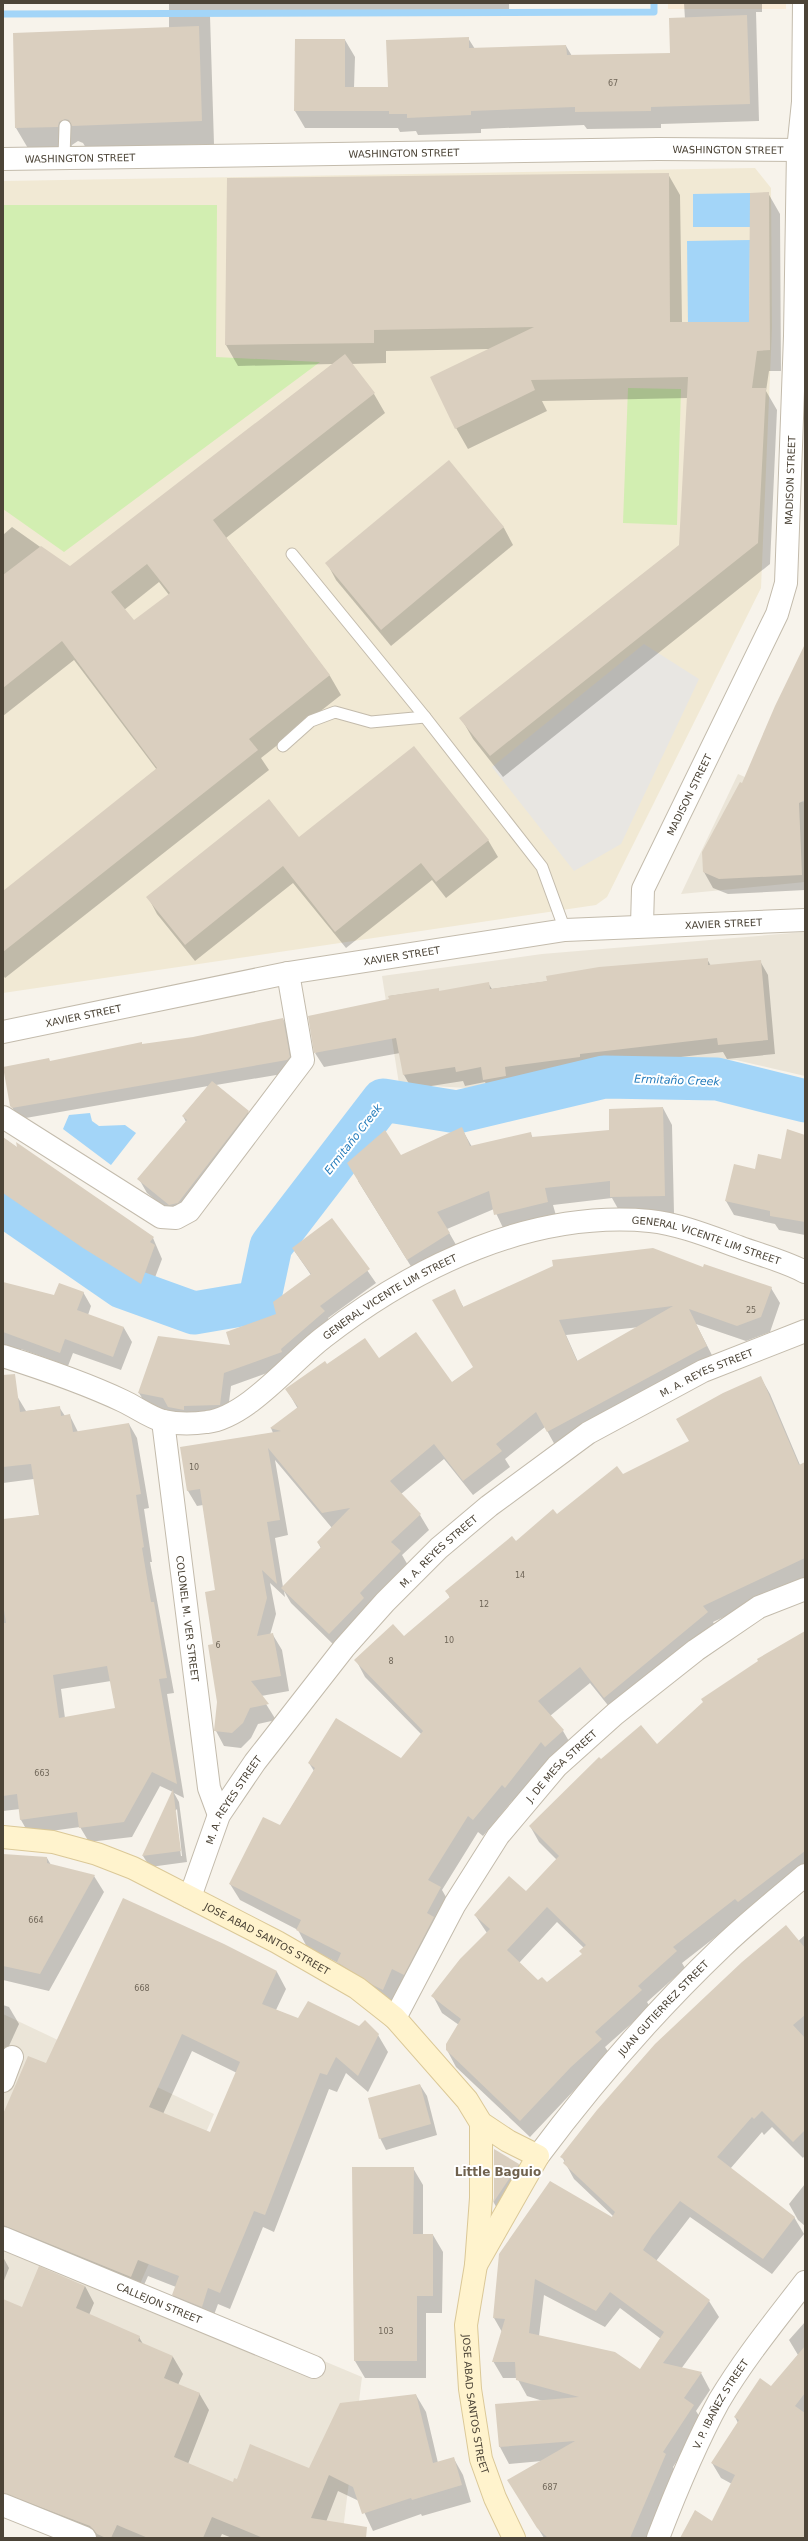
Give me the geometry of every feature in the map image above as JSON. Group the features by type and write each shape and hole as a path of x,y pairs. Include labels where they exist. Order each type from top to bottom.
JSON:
{"street":[{"name":"MADISON STREET","path":"642,925 643,888 777,614 786,583 802,150 804,3"},
{"name":"WASHINGTON STREET","path":"3,159 651,149 802,150"},
{"name":"XAVIER STREET","path":"3,1032 288,973 566,930 642,925 805,920"},
{"path":"3,1117 161,1217 176,1218 189,1211 303,1060 288,973"},
{"name":"GENERAL VICENTE LIM STREET","path":"3,1356 123,1401 163,1421 209,1422 223,1417 254,1399 322,1338 378,1297 445,1263 503,1238 563,1225 608,1219 652,1222 711,1237 805,1272"},
{"name":"M. A. REYES STREET","path":"190,1897 220,1815 255,1762 344,1648 385,1602 439,1548 483,1511 588,1433 654,1396 703,1371 805,1331"},
{"name":"COLONEL M. VER STREET","path":"163,1421 209,1788 220,1815"},
{"name":"J. DE MESA STREET","path":"395,2018 455,1904 498,1836 558,1766 615,1714 696,1650 759,1607 805,1589"},
{"name":"JOSE ABAD SANTOS STREET","path":"3,1837 53,1842 97,1854 133,1868 190,1897 357,1988 395,2018 467,2100 480,2123 508,2141 538,2156 476,2265"},
{"name":"JUAN GUTIERREZ STREET","path":"538,2156 583,2096 660,2008 724,1945 805,1875"},
{"path":"3,2081 12,2057"},
{"name":"JOSE ABAD SANTOS STREET","path":"480,2123 481,2198 476,2265 466,2325 470,2390 480,2459 495,2498 514,2538"},
{"name":"CALLEJON STREET","path":"3,2238 314,2367"},
{"name":"V. P. IBAÑEZ STREET","path":"658,2538 678,2484 720,2401 760,2340 805,2282"},
{"path":"3,2505 85,2538"}],"lane":[{"path":"64,157 65,126"},
{"path":"292,554 425,716 542,867 566,930"},
{"path":"283,746 312,721 334,712 371,722 425,716"}],"shaded area":[{"path":"668,3 786,3 786,9 668,9"},
{"path":"755,168 771,188 772,328 761,588 607,897 596,905 3,993 3,181"},
{"path":"644,644 699,679 621,844 574,871 492,767"},
{"path":"738,774 805,803 805,882 681,894"},
{"path":"805,932 805,1076 736,1060 595,1062 466,1088 399,1084 382,976 542,954"},
{"path":"3,2014 214,2114 140,2284 362,2377 342,2538 54,2538 3,2517"}],"green space":[{"path":"3,205 217,205 216,357 320,362 64,552 3,509"},
{"path":"628,388 681,389 677,525 623,523"}],"water":[{"path":"750,193 750,227 693,227 693,194"},
{"path":"750,240 749,322 688,325 687,241"},
{"path":"90,1113 92,1121 99,1126 125,1125 136,1133 111,1165 63,1129 69,1115"}],"building":[{"path":"747,15 750,104 651,107 651,111 575,112 575,107 471,111 471,115 407,118 407,114 389,114 389,111 294,111 295,39 345,39 345,87 388,87 386,40 469,37 469,48 566,45 567,55 670,53 669,18"},
{"path":"199,26 202,121 72,126 69,120 65,119 59,122 58,127 15,128 13,33"},
{"path":"669,173 670,322 749,322 750,193 769,192 770,350 757,351 752,388 766,388 758,543 490,756 459,718 679,545 688,377 531,380 535,390 455,429 430,377 534,327 374,330 374,343 225,345 227,178"},
{"path":"345,354 375,393 213,520 330,675 249,739 258,750 3,952 3,891 157,768 62,641 3,688 3,575 41,546 70,566","holes":["147,564 170,593 134,620 111,592"]},
{"path":"449,460 504,527 381,630 325,563"},
{"path":"805,644 805,800 799,803 802,875 719,879 703,872 702,852 740,782 742,783 775,706"},
{"path":"414,746 489,840 436,882 421,863 335,932 283,866 185,945 146,897 269,799 299,837"},
{"path":"708,958 708,965 761,960 768,1040 718,1045 717,1038 580,1054 580,1057 505,1067 506,1076 483,1080 481,1067 456,1072 455,1067 403,1075 396,1038 314,1053 308,1016 389,999 388,996 439,988 439,991 489,982 490,989 547,981 546,976 599,967"},
{"path":"283,1018 290,1057 287,1060 12,1108 10,1106 3,1067 49,1058 50,1061 142,1042 142,1044 193,1037"},
{"path":"212,1081 249,1111 178,1203 169,1205 137,1179 187,1120 182,1116"},
{"path":"663,1107 665,1196 610,1197 610,1181 545,1188 548,1202 494,1215 489,1191 437,1212 450,1233 407,1260 347,1163 385,1130 401,1155 462,1127 470,1146 531,1132 532,1137 609,1130 609,1109"},
{"path":"787,1129 805,1135 805,1222 770,1216 770,1211 725,1201 734,1164 755,1169 758,1154 781,1159"},
{"path":"3,1137 17,1147 16,1142 154,1237 150,1242 155,1245 141,1284 83,1248 3,1193"},
{"path":"332,1218 370,1269 320,1306 325,1311 281,1349 282,1352 224,1373 220,1405 184,1406 184,1410 168,1407 163,1398 138,1393 158,1336 230,1345 226,1332 276,1314 273,1302 311,1274 292,1248"},
{"path":"653,1248 703,1267 704,1264 772,1287 761,1317 737,1326 689,1309 707,1346 547,1432 536,1412 496,1444 502,1451 463,1481 434,1444 390,1481 421,1514 391,1542 401,1551 360,1593 364,1598 329,1634 281,1588 321,1547 317,1542 350,1508 322,1513 268,1448 280,1520 267,1522 277,1584 262,1570 267,1598 257,1636 273,1633 281,1676 251,1681 269,1704 250,1708 243,1723 232,1733 214,1731 217,1702 208,1645 213,1644 205,1592 215,1590 200,1489 187,1491 180,1447 281,1431 270,1428 298,1407 285,1389 325,1361 327,1364 365,1338 379,1358 416,1332 452,1382 473,1367 432,1300 455,1289 463,1307 553,1266 552,1260","holes":["673,1306 577,1361 559,1320"]},
{"path":"3,1282 54,1295 59,1283 84,1292 77,1310 124,1327 113,1357 65,1339 60,1353 3,1332"},
{"path":"15,1374 20,1412 60,1406 61,1416 70,1414 73,1432 129,1423 141,1494 136,1495 144,1547 142,1548 151,1602 154,1602 167,1678 159,1679 177,1784 152,1772 124,1822 79,1828 77,1812 20,1820 17,1794 3,1796 3,1623 6,1623 3,1604 3,1519 39,1515 31,1464 3,1467 3,1375","holes":["107,1666 115,1708 59,1718 53,1675"]},
{"path":"761,1376 799,1465 805,1462 805,1558 703,1606 708,1612 604,1698 580,1667 538,1701 564,1730 545,1747 541,1742 505,1788 502,1785 473,1820 468,1816 428,1880 441,1887 427,1913 434,1917 404,1975 392,1969 383,1990 373,1985 337,1962 341,1953 296,1930 301,1920 229,1884 263,1817 280,1825 315,1768 308,1763 336,1718 401,1758 423,1731 354,1660 393,1624 404,1636 450,1597 445,1591 512,1536 516,1541 553,1509 557,1514 617,1466 623,1474 689,1441 676,1419 723,1393"},
{"path":"805,1631 805,1851 738,1902 735,1899 673,1947 677,1951 638,1986 642,1990 595,2032 602,2039 571,2067 520,2121 446,2050 446,2044 461,2019 431,1996 460,1959 490,1929 474,1915 509,1876 526,1891 559,1856 529,1826 599,1757 601,1759 641,1725 657,1744 703,1702 701,1699 758,1661 757,1659","holes":["547,1907 586,1945 579,1951 582,1954 547,1982 542,1977 538,1980 507,1950"]},
{"path":"173,1789 181,1851 142,1856"},
{"path":"3,1854 47,1857 47,1863 95,1875 40,1974 3,1966"},
{"path":"123,1898 224,1944 277,1971 262,2004 298,2018 308,2001 359,2026 365,2020 379,2034 358,2076 336,2057 327,2075 320,2073 265,2215 254,2211 220,2293 208,2288 202,2307 172,2295 179,2276 138,2260 131,2277 3,2225 3,2114 28,2056 46,2063","holes":["182,2034 240,2062 210,2132 149,2107"]},
{"path":"786,1925 805,1948 805,2015 793,2025 805,2038 805,2130 793,2142 762,2111 754,2119 752,2117 717,2157 795,2217 763,2259 680,2201 652,2236 643,2250 710,2300 663,2363 702,2372 684,2398 694,2405 663,2452 666,2454 630,2538 548,2538 537,2528 507,2480 575,2441 499,2447 495,2404 579,2397 516,2380 515,2362 492,2362 505,2319 493,2318 499,2254 550,2181 612,2217 615,2212 563,2163 565,2160 560,2157 597,2110 655,2044 742,1962","holes":["535,2279 596,2311 610,2292 664,2332 640,2369 615,2352 529,2333"]},
{"path":"420,2084 431,2124 379,2139 368,2098"},
{"path":"494,2149 519,2164 493,2203 494,2198"},
{"path":"352,2167 414,2167 413,2234 433,2234 433,2296 417,2296 417,2361 354,2361"},
{"path":"39,2266 85,2286 76,2308 140,2336 138,2341 173,2356 164,2378 200,2393 174,2457 233,2482 234,2478 237,2479 250,2444 309,2468 340,2403 416,2394 433,2463 454,2457 462,2485 412,2500 411,2498 362,2514 353,2487 329,2475 311,2518 367,2527 366,2538 263,2538 212,2517 203,2538 148,2538 117,2525 111,2538 106,2538 97,2534 90,2526 3,2493 3,2299 22,2307"},
{"path":"805,2346 805,2393 795,2406 805,2413 805,2538 680,2538 695,2510 712,2521 735,2475 711,2463 739,2420 734,2417 760,2378 771,2386"}],"waterway":[{"path":"3,14 654,12 654,3"},
{"name":"Ermitaño Creek","path":"3,1205 122,1287 194,1313 259,1302 271,1246 383,1100 457,1112 604,1077 717,1079 805,1101"}],"district":[{"name":"Little Baguio","path":"498,2172"}]}
